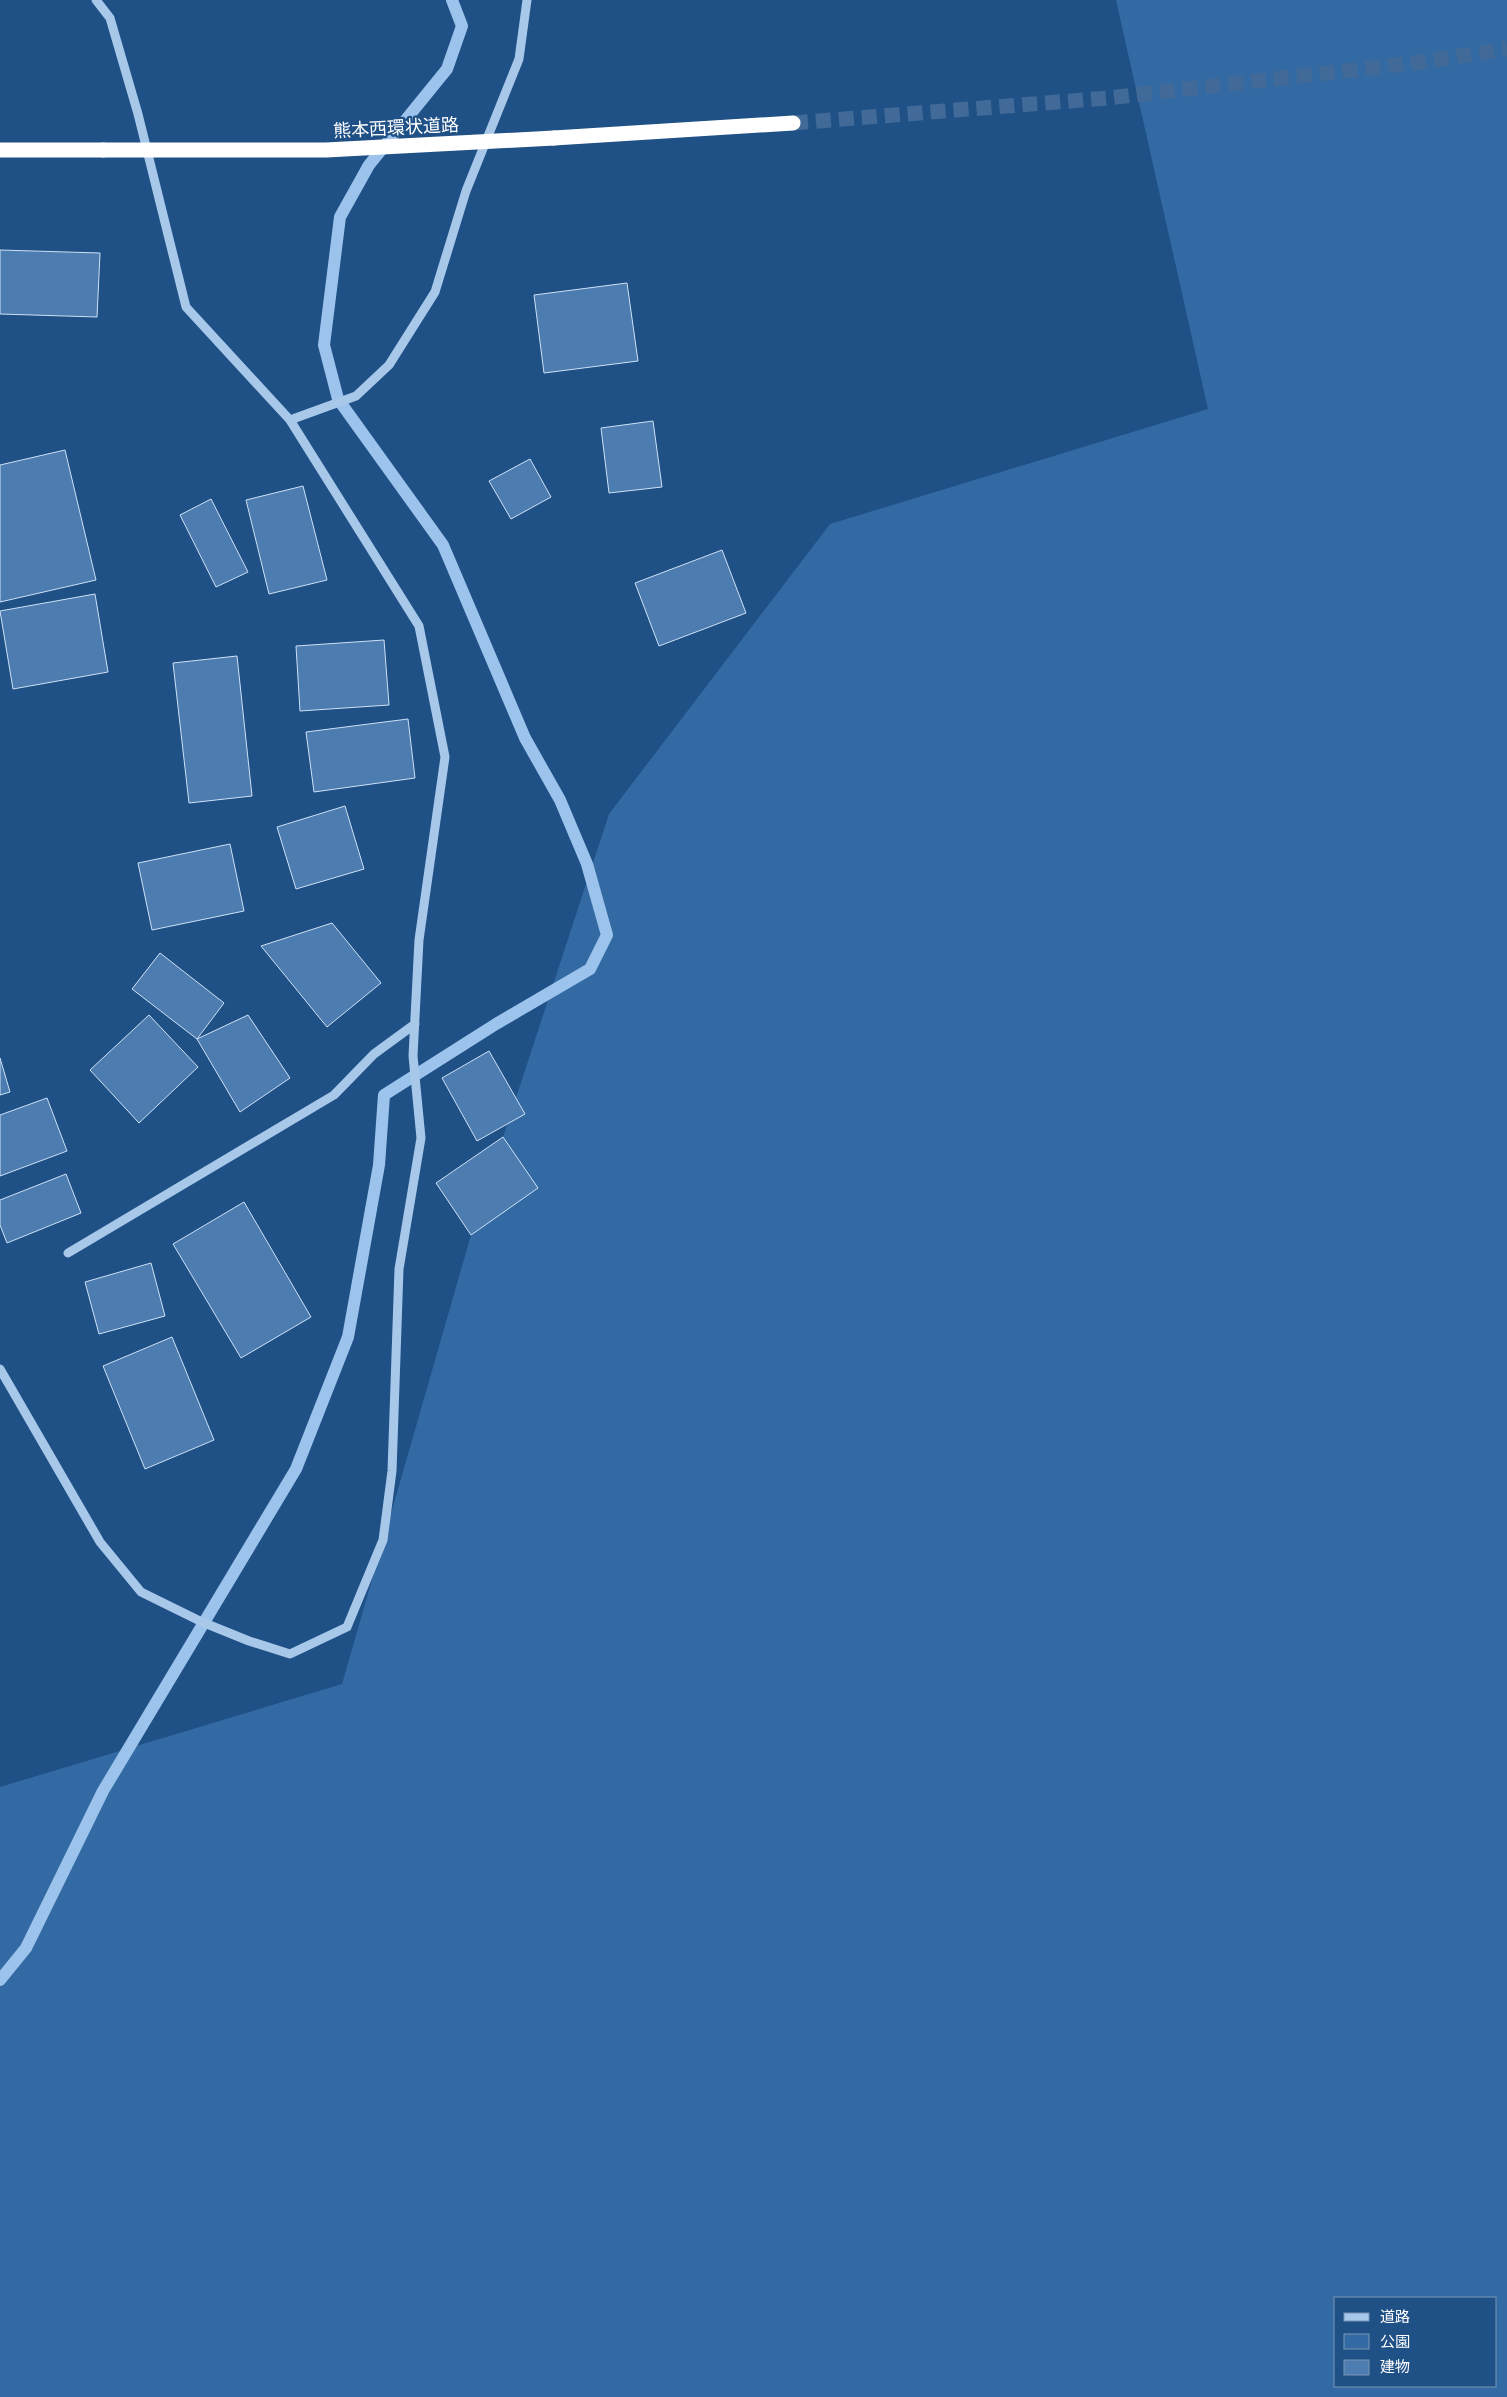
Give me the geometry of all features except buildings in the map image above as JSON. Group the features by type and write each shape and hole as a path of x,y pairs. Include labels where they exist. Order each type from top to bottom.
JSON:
{"highway":[{"name":"熊本西環状道路","path":"0,150 326,150 793,123"}],"street":[{"path":"0,1369 100,1542 141,1592 202,1622 249,1641 290,1654 347,1627 383,1540 392,1471 398,1270 421,1138 413,1056 419,940 444,757 419,626 290,420 186,307 138,114 110,18 96,0"},
{"path":"290,420 356,396 389,365 435,292 466,190 519,59 527,0"},
{"path":"68,1253 334,1095 374,1054 415,1024"}],"green space":[{"path":"1116,0 1507,0 1507,2397 0,2397 0,1787 342,1684 471,1235 609,814 830,524 1208,409"}],"waterway":[{"path":"0,1980 26,1948 103,1791 296,1469 348,1337 379,1165 384,1095 496,1024 590,969 607,935 587,864 560,800 525,738 443,545 338,399 324,345 340,217 369,165 447,69 462,26 452,0"}],"tunnel":[{"path":"793,123 1108,98 1414,63 1507,49"}]}
